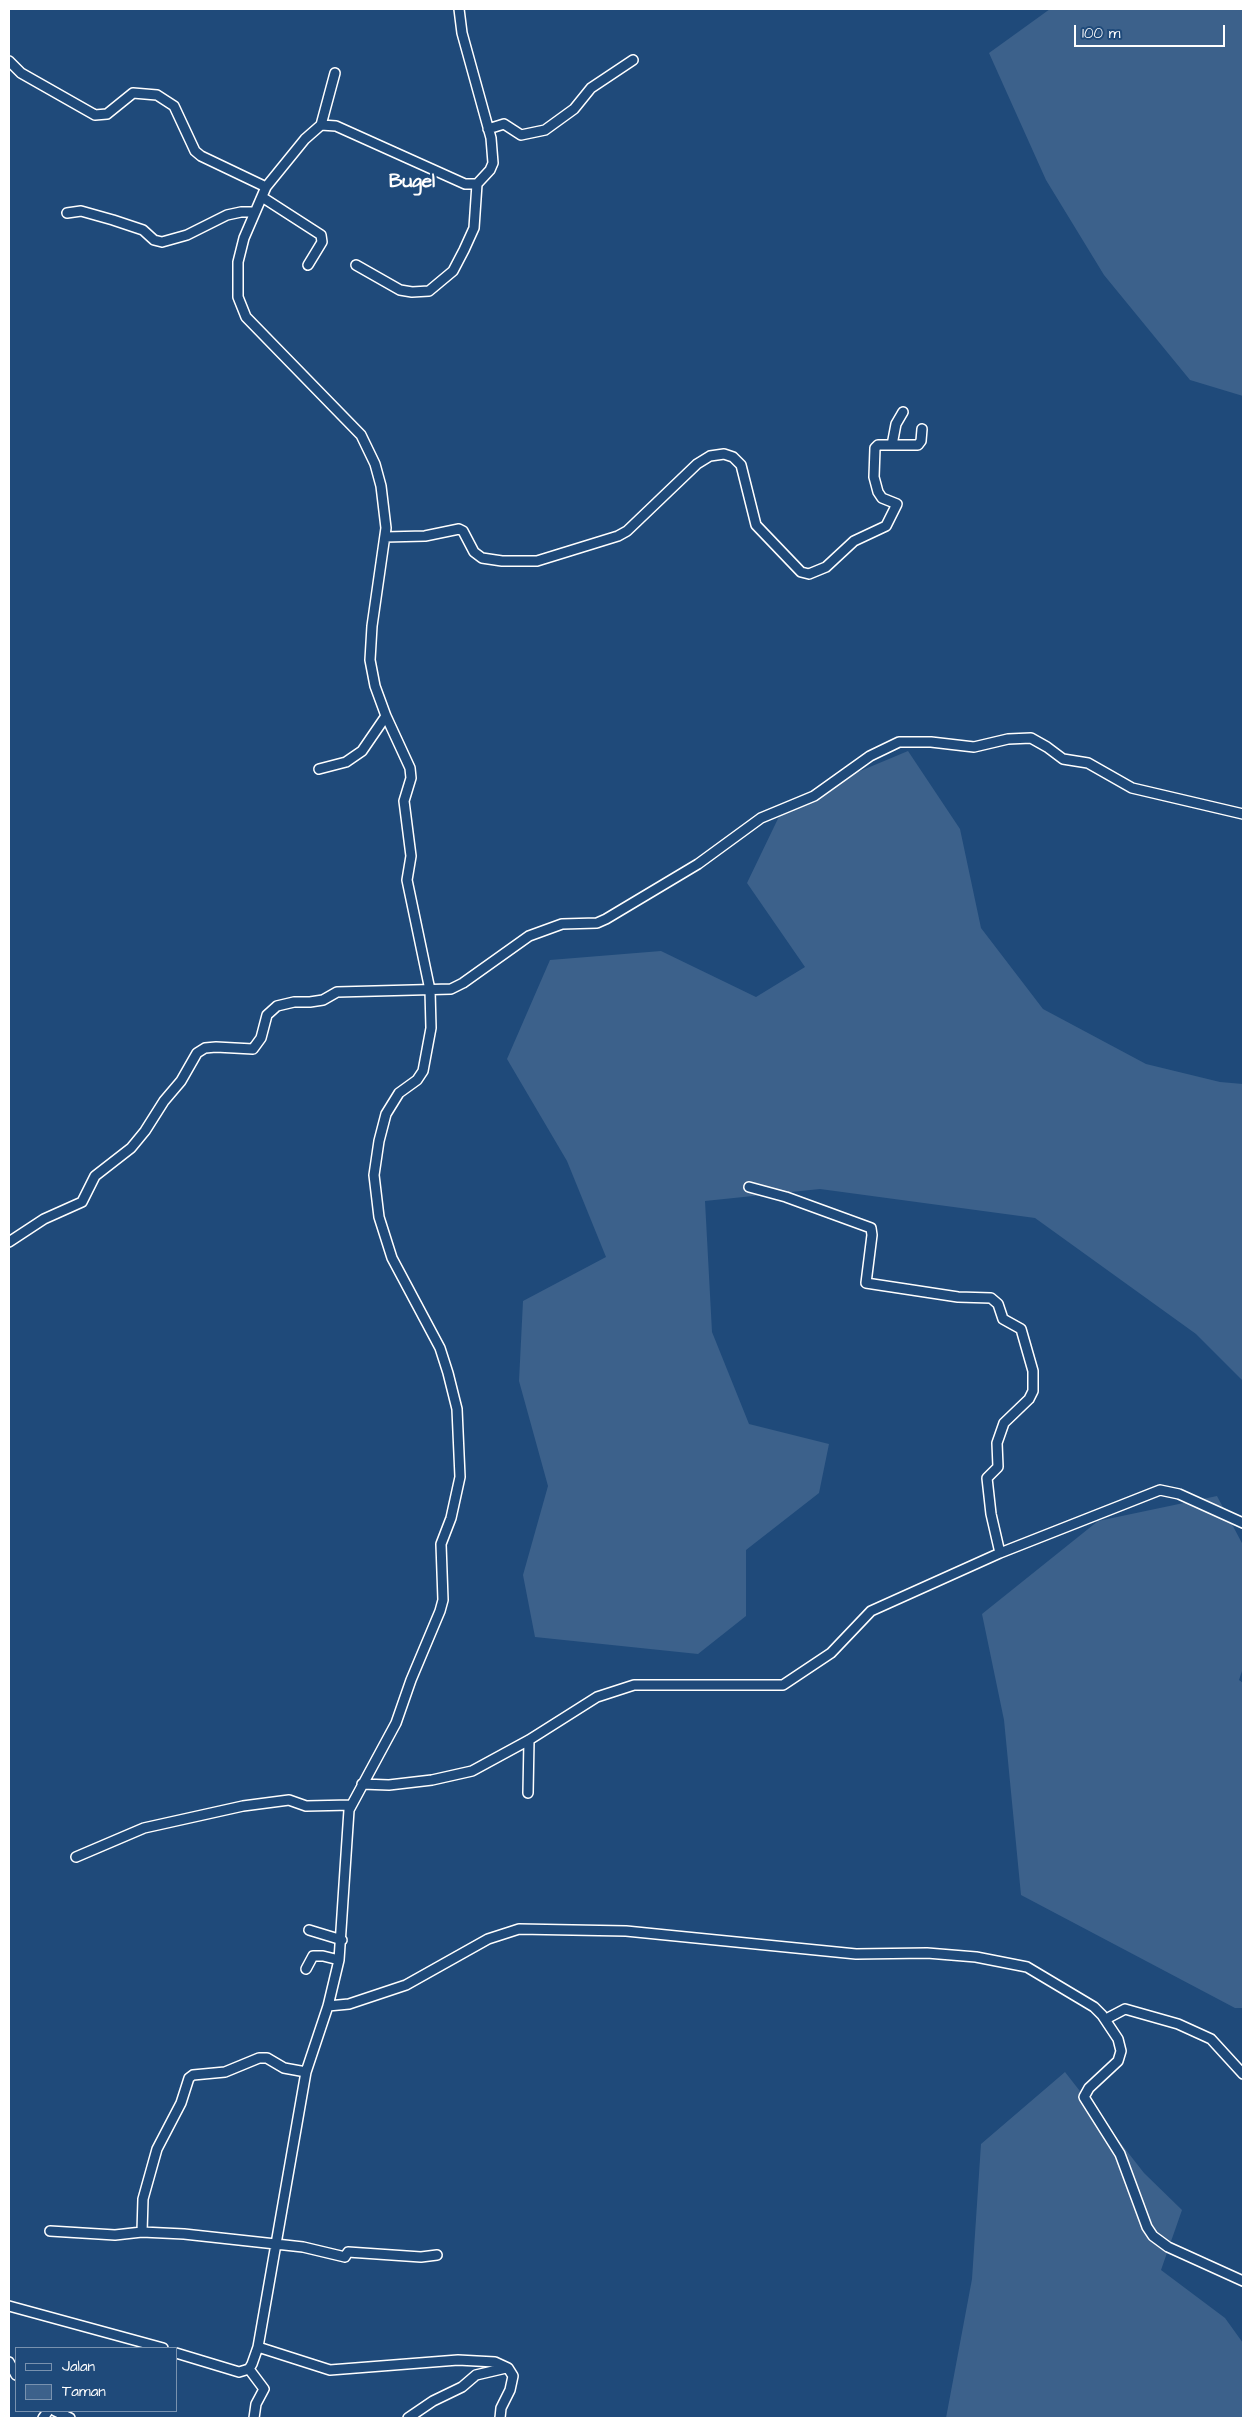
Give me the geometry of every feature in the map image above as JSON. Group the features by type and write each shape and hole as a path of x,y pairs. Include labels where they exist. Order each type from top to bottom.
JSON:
{"street":[{"path":"356,266 400,290 412,292 429,291 452,271 474,228 477,184 490,170 493,163 493,152 462,33 459,9"},
{"path":"488,129 504,124 521,136 545,130 560,121 574,109 591,88 633,60"},
{"path":"9,61 21,73 95,115 107,114 133,93 157,96 174,106 195,151 201,156 266,187"},
{"path":"321,125 334,72"},
{"path":"249,2369 258,2346 306,2072 328,2006 339,1960 342,1940 347,1816 362,1784 396,1723 411,1680 440,1611 443,1600 441,1544 451,1518 460,1477 460,1442 457,1409 440,1348 392,1258 379,1217 374,1176 379,1141 386,1114 399,1093 417,1080 422,1071 431,1028 430,990 407,880 411,856 404,801 411,778 410,768 386,716 375,686 370,660 372,626 385,537 385,512 381,486 375,464 361,436 261,333 241,308 236,282 238,262 244,238 266,187 299,146 315,128 321,125 336,126 457,182 477,184"},
{"path":"262,197 321,235 322,242 308,265"},
{"path":"67,213 81,211 112,220 143,230 154,240 162,242 187,235 227,215 255,212"},
{"path":"892,445 897,420 903,412"},
{"path":"385,537 425,536 459,528 463,530 474,552 482,558 502,561 537,561 618,536 626,531 697,464 710,456 724,454 733,458 741,465 756,525 801,572 809,574 826,567 854,541 886,526 896,504 882,498 878,492 874,478 875,451 878,445 919,444 922,429"},
{"path":"318,769 346,762 362,751 386,716"},
{"path":"9,1242 44,1219 82,1202 96,1176 131,1148 145,1131 156,1112 182,1081 197,1053 205,1048 253,1049 260,1038 267,1015 277,1006 294,1002 323,1000 337,992 451,989 463,983 529,936 562,924 596,923 606,919 698,864 761,818 814,796 870,756 900,742 931,742 974,747 1008,739 1031,738 1047,746 1062,759 1088,763 1132,788 1243,814"},
{"path":"749,1187 786,1197 871,1228 872,1236 866,1270 866,1283 958,1297 991,1298 998,1304 1003,1319 1021,1330 1033,1371 1033,1391 1029,1399 1004,1423 997,1443 998,1467 987,1478 991,1514 997,1532 1000,1553"},
{"path":"362,1784 389,1785 432,1780 472,1770 529,1740 597,1697 634,1684 782,1685 831,1653 871,1611 1000,1553 1160,1490 1179,1494 1243,1523"},
{"path":"528,1794 529,1740"},
{"path":"76,1857 144,1828 244,1806 289,1800 306,1806 351,1805"},
{"path":"328,2006 349,2004 406,1985 488,1939 519,1929 606,1930 828,1952 926,1953 990,1958 1027,1968 1094,2007 1106,2019 1120,2045 1120,2057 1114,2066 1085,2093 1084,2097 1120,2154 1147,2227 1153,2236 1168,2247 1243,2281"},
{"path":"309,1930 342,1940"},
{"path":"306,1969 313,1956 323,1956 339,1960"},
{"path":"1106,2019 1124,2009 1178,2024 1212,2039 1243,2074"},
{"path":"142,2232 143,2199 157,2149 180,2103 188,2078 194,2075 226,2072 259,2058 267,2058 284,2068 306,2072"},
{"path":"50,2231 115,2235 142,2232 184,2234 303,2247 345,2257 348,2252 421,2257 437,2255"},
{"path":"9,2306 159,2347"},
{"path":"258,2346 330,2370 458,2360 487,2361 508,2368 513,2376 501,2408 500,2418"},
{"path":"178,2354 239,2372 249,2369"},
{"path":"9,2362 15,2373"},
{"path":"408,2418 433,2400 462,2387 476,2374 508,2368"},
{"path":"249,2369 264,2390 256,2404 254,2418"},
{"path":"57,2412 70,2418"}],"green space":[{"path":"1050,9 1243,9 1243,396 1190,380 1104,275 1046,180 989,53"},
{"path":"908,751 960,829 981,928 1043,1009 1146,1064 1220,1082 1243,1084 1243,1381 1196,1334 1035,1218 820,1189 705,1201 712,1332 749,1424 829,1444 819,1493 746,1550 746,1616 698,1654 535,1637 523,1575 548,1486 519,1381 523,1301 606,1257 567,1161 507,1059 550,960 661,951 756,997 805,967 747,883 786,802"},
{"path":"1217,1496 1243,1545 1243,1668 1239,1680 1243,1683 1243,2008 1235,2008 1021,1895 1004,1720 982,1614 1098,1521"},
{"path":"1065,2072 1144,2173 1182,2210 1161,2270 1225,2318 1243,2343 1243,2418 946,2418 972,2279 981,2144"}],"district":[{"name":"Bugel","path":"412,183"}]}
